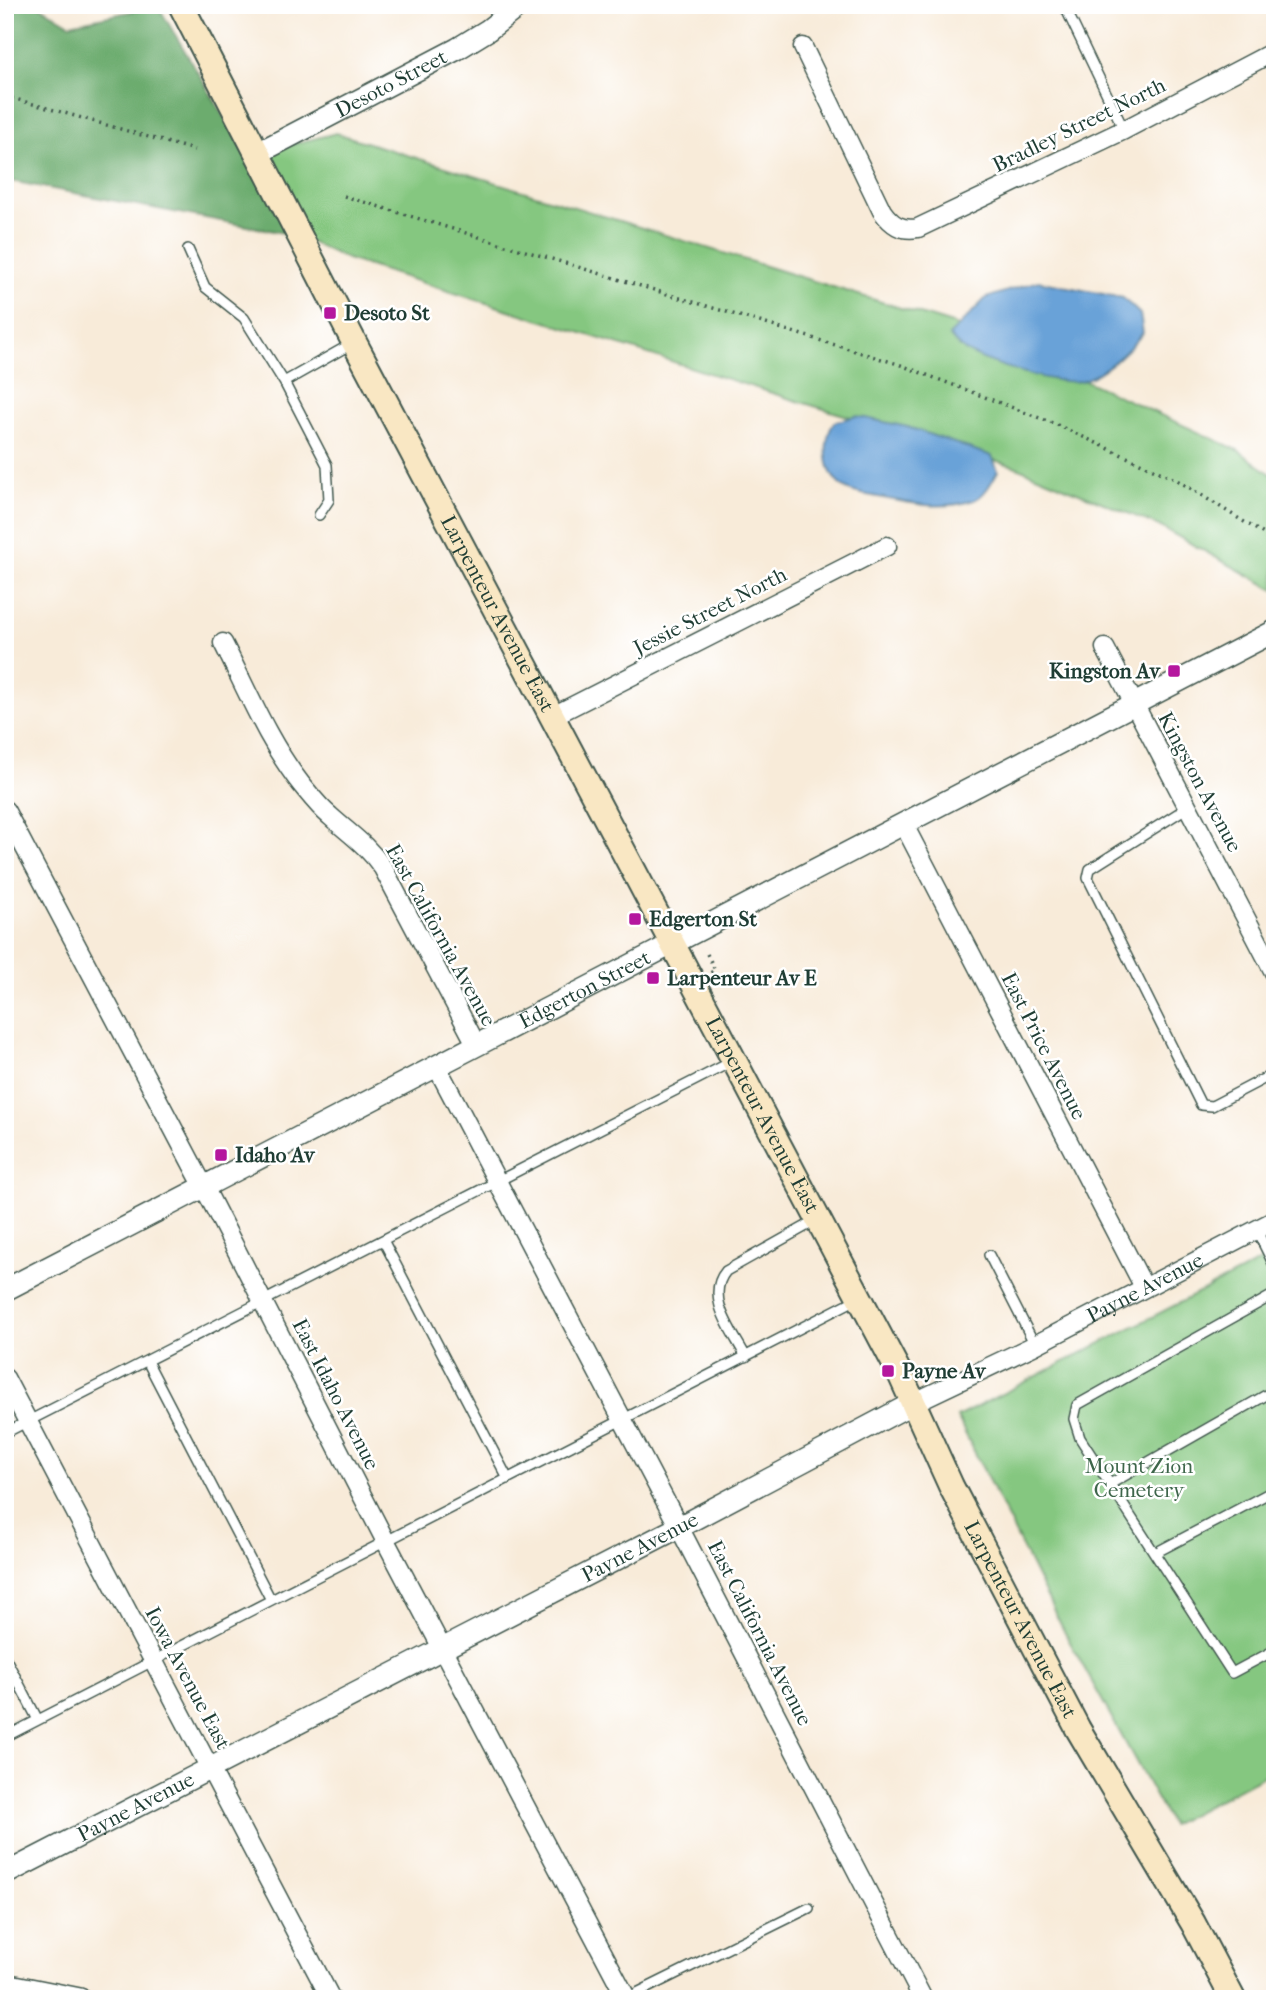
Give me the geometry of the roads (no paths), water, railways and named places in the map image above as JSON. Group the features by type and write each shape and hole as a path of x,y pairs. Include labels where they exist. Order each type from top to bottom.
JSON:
{"main road":[{"name":"Larpenteur Avenue East","path":"181,5 355,342 860,1298 951,1486 1072,1716 1186,1911 1233,1999"}],"street":[{"name":"Desoto Street","path":"258,153 457,49 488,30 520,5"},
{"name":"Bradley Street North","path":"803,47 882,211 889,221 899,228 910,229 918,228 1124,130 1275,51"},
{"name":"Jessie Street North","path":"553,716 887,546"},
{"name":"Edgerton Street","path":"5,1290 1275,631"},
{"name":"East California Avenue","path":"223,643 277,749 300,783 330,816 373,853 477,1046"},
{"name":"Kingston Avenue","path":"1105,648 1275,974"},
{"name":"East Idaho Avenue","path":"5,810 627,1998"},
{"name":"East Price Avenue","path":"904,825 1144,1287"},
{"name":"East California Avenue","path":"437,1067 923,1999"},
{"name":"Payne Avenue","path":"5,1874 679,1527 913,1403 1035,1345 1275,1220"},
{"name":"Iowa Avenue East","path":"5,1378 331,1999"},
{"path":"5,1984 41,1995 80,1999"}],"lane":[{"path":"1064,5 1124,130"},
{"path":"188,249 205,287 244,318 284,382 327,465 329,500 319,515"},
{"path":"284,382 355,342"},
{"path":"1188,807 1090,869 1088,878 1201,1105 1212,1106 1275,1073"},
{"path":"5,1433 735,1060"},
{"path":"746,1357 720,1308 717,1294 719,1279 726,1271 819,1220"},
{"path":"1256,1229 1275,1267"},
{"path":"383,1240 508,1479"},
{"path":"989,1255 1035,1345"},
{"path":"1275,1294 1077,1405 1073,1419 1080,1438 1232,1673 1275,1650"},
{"path":"5,1737 860,1298"},
{"path":"147,1361 271,1600"},
{"path":"1110,1484 1275,1390"},
{"path":"1155,1553 1275,1490"},
{"path":"5,1657 38,1720"},
{"path":"627,1998 809,1908"}],"water":[{"path":"1038,281 1123,298 1140,314 1143,333 1109,366 1084,380 1074,381 1041,377 985,360 961,348 949,336 986,298"},
{"path":"856,416 908,427 992,456 998,471 978,498 950,505 914,503 851,491 842,486 830,471 827,441 834,422"}],"place":[{"name":"Desoto St","path":"330,313"},
{"name":"Kingston Av","path":"1174,671"},
{"name":"Edgerton St","path":"635,919"},
{"name":"Larpenteur Av E","path":"653,978"},
{"name":"Idaho Av","path":"221,1155"},
{"name":"Payne Av","path":"888,1371"}],"park label":[{"name":"Mount Zion Cemetery","path":"1139,1478"}]}
